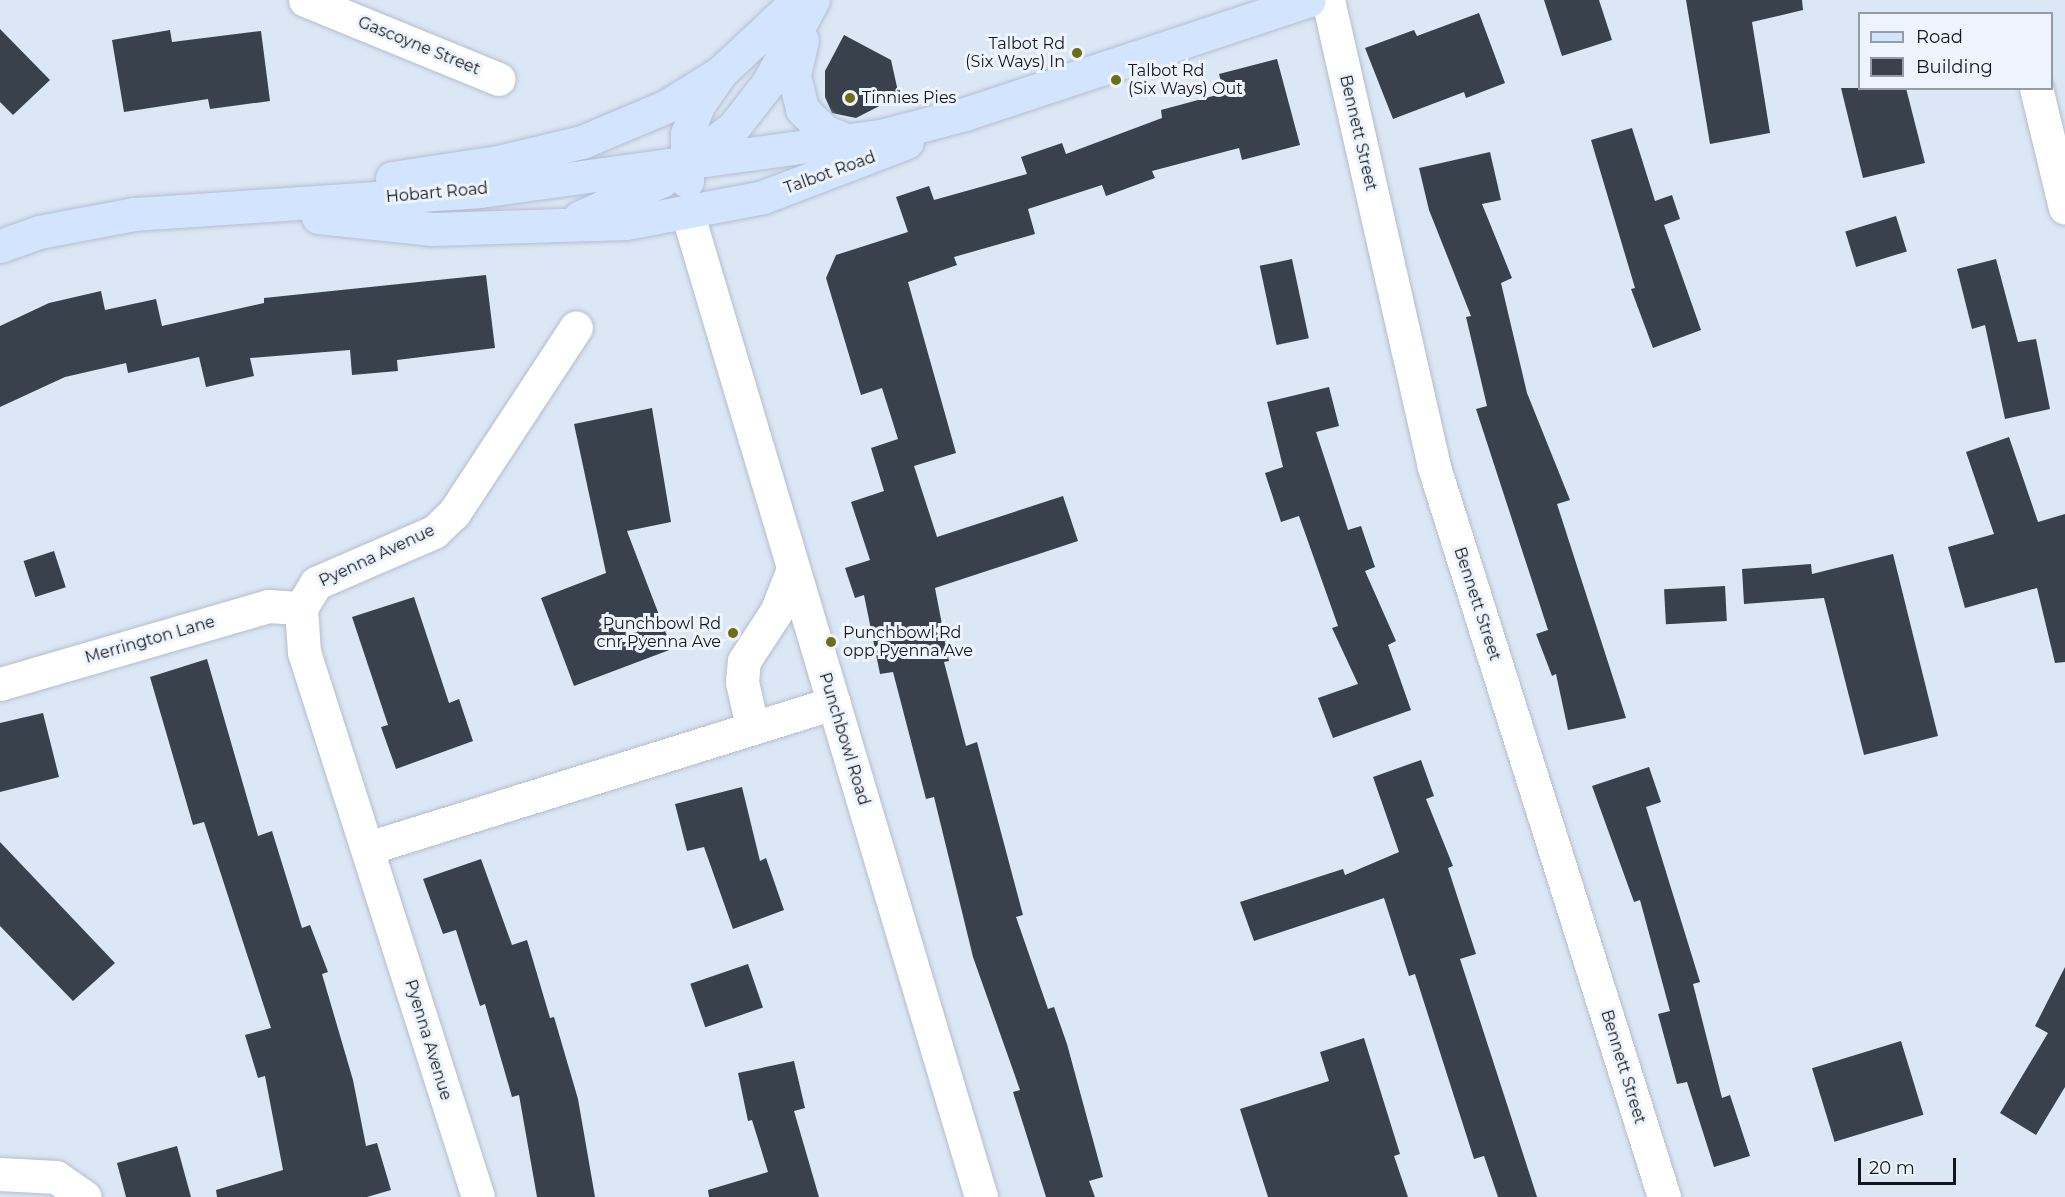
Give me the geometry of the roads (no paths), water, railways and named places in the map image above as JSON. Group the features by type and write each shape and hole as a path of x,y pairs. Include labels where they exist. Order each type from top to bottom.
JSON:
{"main road":[{"name":"Talbot Road","path":"687,164 847,141 965,114 1309,0"},
{"path":"186,209 536,154 582,142 665,107 720,73 807,2"},
{"path":"807,2 794,76 796,93 812,122 847,141"},
{"name":"Hobart Road","path":"549,226 622,201 687,164 750,108 807,2"},
{"path":"687,213 690,122 720,73"},
{"name":"Talbot Road","path":"687,213 763,197 823,178 965,114"},
{"name":"Hobart Road","path":"0,246 39,232 186,209 419,196 687,164"},
{"name":"Hobart Road","path":"186,209 267,212 432,229 626,223 687,213"}],"street":[{"name":"Gascoyne Street","path":"305,0 499,79"},
{"name":"Bennett Street","path":"1328,0 1434,467 1664,1197"},
{"path":"2036,90 2065,207"},
{"name":"Punchbowl Road","path":"687,213 981,1197"},
{"name":"Pyenna Avenue","path":"478,1197 304,652 301,608 316,583 434,532 454,513 576,327"},
{"path":"752,726 742,682 744,661 776,612 793,568"},
{"name":"Merrington Lane","path":"0,684 263,607 301,608"},
{"path":"368,848 752,726 834,703"},
{"path":"0,1174 56,1177 85,1197"}],"place":[{"name":"Talbot Rd (Six Ways) In","path":"1077,53"},
{"name":"Talbot Rd (Six Ways) Out","path":"1116,80"},
{"name":"Tinnies Pies","path":"850,98"},
{"name":"Punchbowl Rd cnr Pyenna Ave","path":"733,633"},
{"name":"Punchbowl Rd opp Pyenna Ave","path":"831,642"}]}
